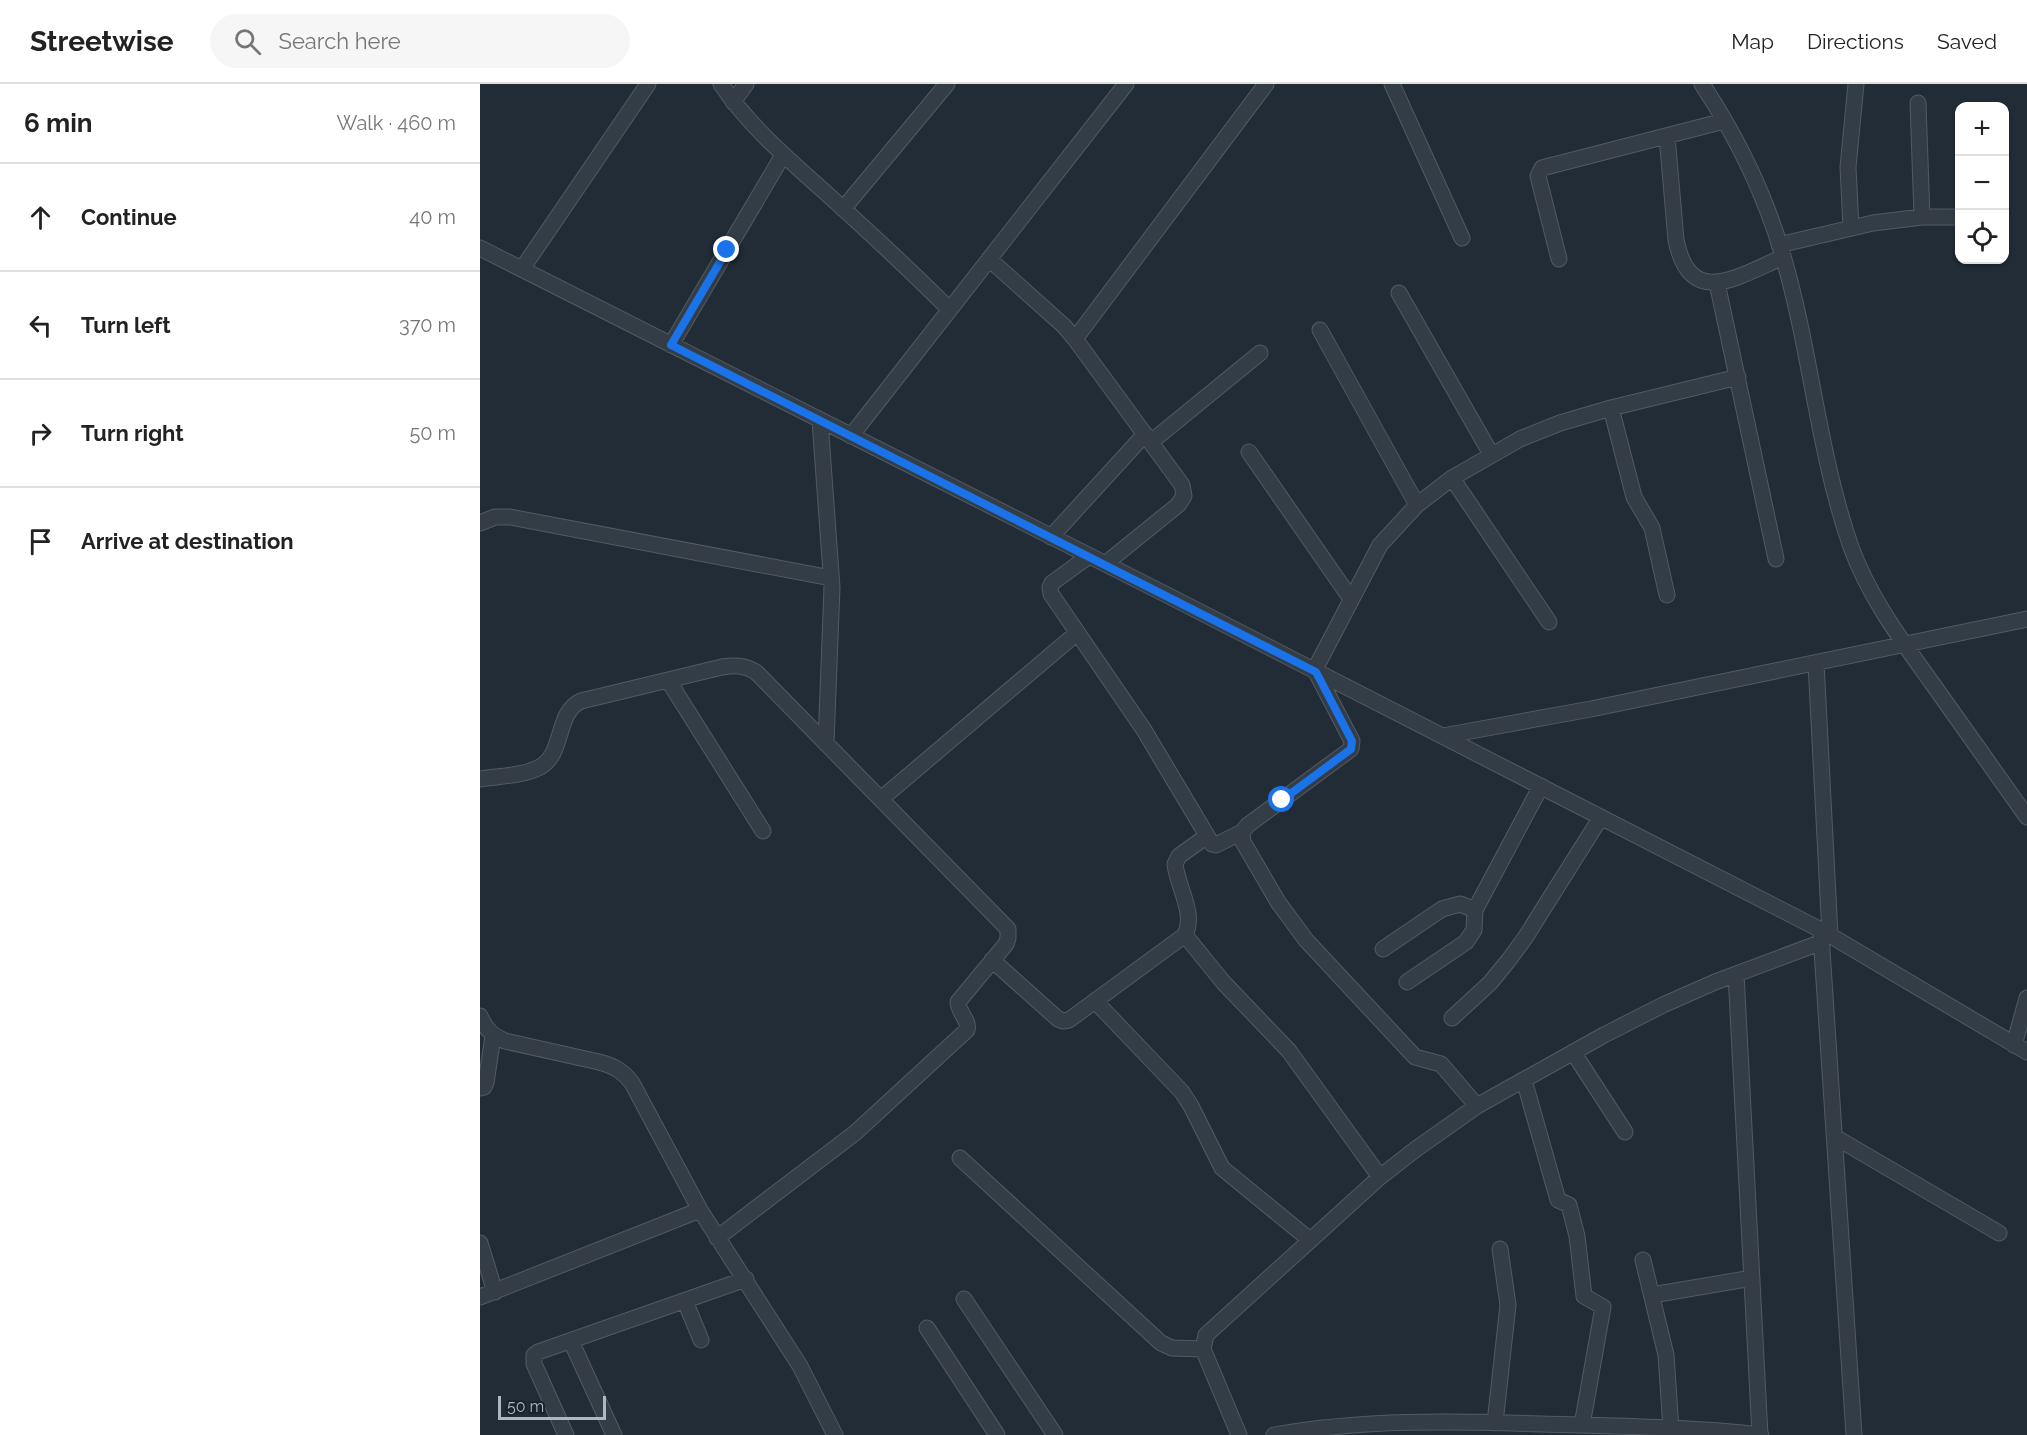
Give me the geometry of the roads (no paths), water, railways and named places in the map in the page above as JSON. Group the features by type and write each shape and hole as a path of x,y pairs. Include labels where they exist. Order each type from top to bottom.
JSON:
{"street":[{"path":"522,269 648,84"},
{"path":"722,84 733,102 783,155 908,267 949,309"},
{"path":"733,102 746,84"},
{"path":"843,209 946,84"},
{"path":"851,435 1126,84"},
{"path":"1075,339 1266,84"},
{"path":"1392,84 1462,238"},
{"path":"1702,84 1755,176 1781,251 1843,522 1864,576 1906,645 2027,817"},
{"path":"1851,228 1848,167 1856,84"},
{"path":"1918,103 1922,217"},
{"path":"1559,259 1538,176 1542,168 1724,121"},
{"path":"1666,136 1679,256 1684,267 1692,276 1704,282 1717,283 1728,280 1781,251 1851,228 1922,217 1955,217"},
{"path":"671,345 783,155"},
{"path":"480,248 1601,817 1824,936 2021,1049 2027,998"},
{"path":"989,259 1064,326 1182,485 1184,496 1178,505 1105,564"},
{"path":"1717,283 1776,559"},
{"path":"1399,293 1491,454"},
{"path":"1320,330 1417,505"},
{"path":"1051,537 1148,438 1260,353"},
{"path":"1315,671 1350,599 1380,545 1417,505 1452,478 1520,439 1560,423 1738,377"},
{"path":"1611,408 1634,497 1652,528 1667,595"},
{"path":"820,421 831,578 826,743"},
{"path":"1249,452 1350,599"},
{"path":"1452,478 1549,622"},
{"path":"480,523 495,517 510,517 831,578"},
{"path":"1089,556 1052,583 1051,594 1149,738 1213,845 1242,832 1248,825 1351,749 1352,741 1315,671"},
{"path":"1443,736 2027,619"},
{"path":"881,799 1077,633"},
{"path":"1816,663 1824,936 1854,1435"},
{"path":"480,780 531,770 547,762 553,754 568,712 575,704 668,680 739,665 756,672 1005,925 1009,933 1008,938 958,1002 968,1025 967,1030 855,1133 717,1238"},
{"path":"668,680 763,831"},
{"path":"1407,982 1466,942 1474,930 1475,910 1541,786"},
{"path":"1452,1018 1490,983 1508,961 1525,938 1601,817"},
{"path":"1242,832 1243,842 1278,902 1306,940 1415,1057 1441,1064 1478,1106"},
{"path":"993,960 1060,1020 1069,1020 1185,935 1188,929 1188,917 1175,864 1179,856 1207,836"},
{"path":"1383,949 1442,909 1460,904 1475,910"},
{"path":"1185,935 1223,982 1289,1051 1380,1177"},
{"path":"1239,1435 1203,1349 1206,1335 1380,1177 1478,1106 1573,1052 1663,1005 1824,936"},
{"path":"1274,1435 1400,1422 1495,1423 1518,1429 1582,1425 1760,1435 1736,974"},
{"path":"1095,1001 1182,1092 1222,1168 1310,1240"},
{"path":"480,1016 485,1027 493,1036 612,1065 625,1073 700,1210 800,1366 835,1435"},
{"path":"480,1088 486,1083 493,1036"},
{"path":"1573,1052 1625,1132"},
{"path":"1524,1080 1558,1200 1569,1205 1577,1236 1584,1296 1603,1307 1582,1425"},
{"path":"1835,1137 1999,1233"},
{"path":"960,1158 1161,1343 1172,1348 1203,1349"},
{"path":"480,1297 700,1210"},
{"path":"480,1243 495,1292"},
{"path":"1495,1423 1508,1305 1500,1249"},
{"path":"1643,1260 1666,1355 1671,1429"},
{"path":"1652,1295 1752,1278"},
{"path":"566,1435 533,1359 538,1352 746,1279"},
{"path":"964,1299 1055,1435"},
{"path":"685,1300 701,1340"},
{"path":"927,1328 998,1435"},
{"path":"571,1341 614,1435"}]}
